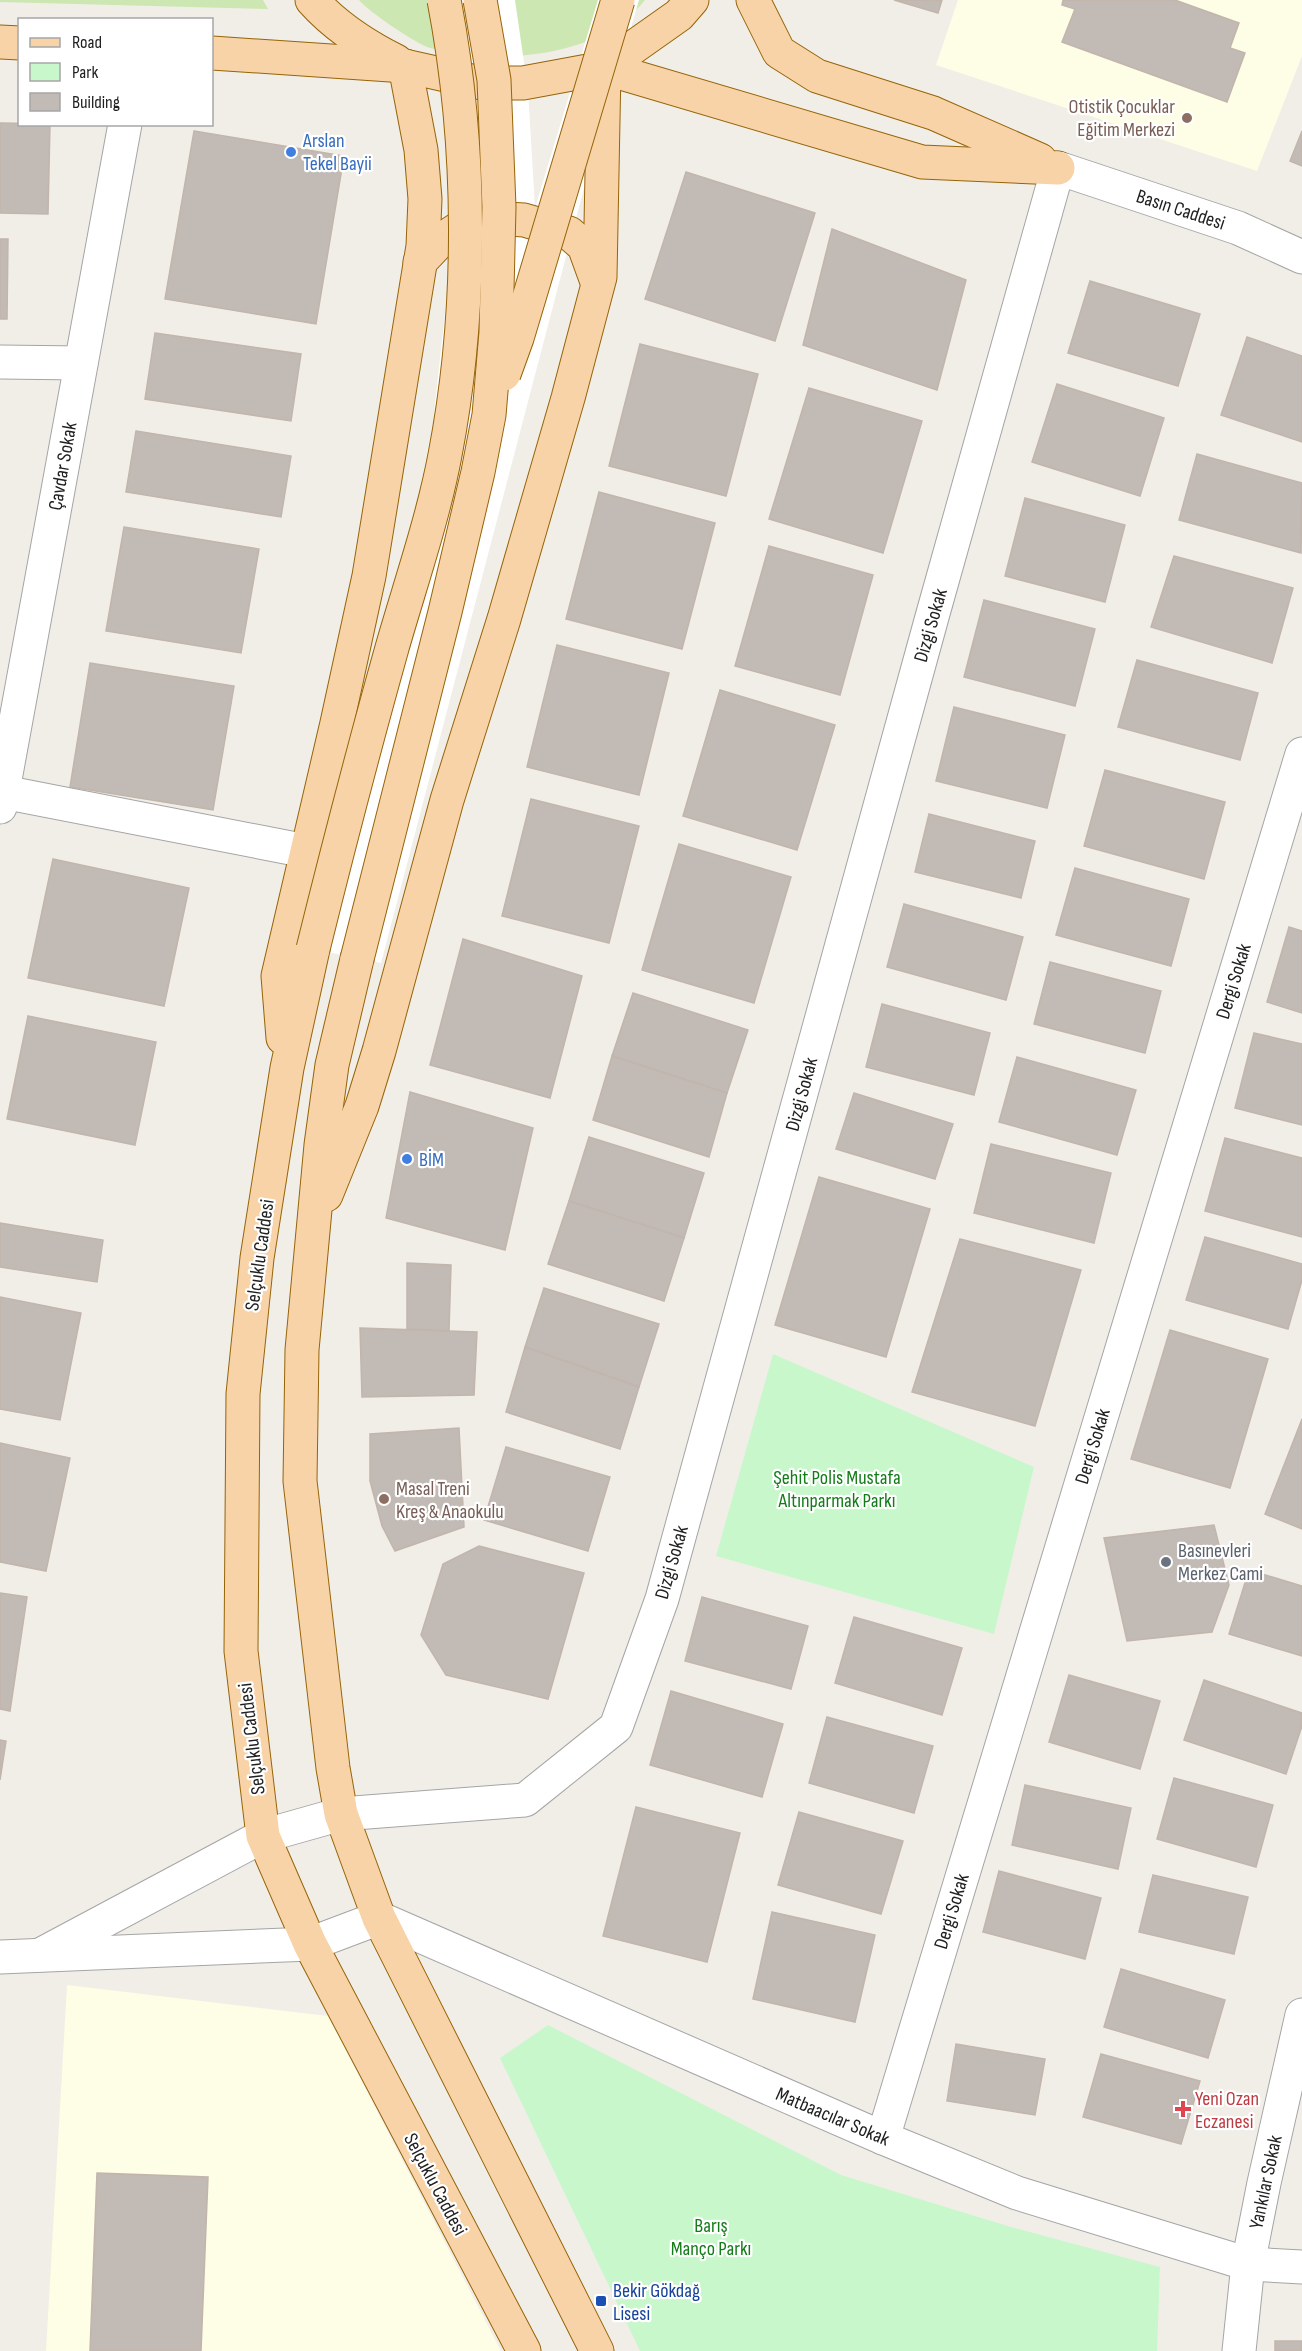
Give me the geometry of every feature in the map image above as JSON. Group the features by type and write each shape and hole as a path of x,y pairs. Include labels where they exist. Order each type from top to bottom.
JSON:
{"main road":[{"path":"312,0 328,17 364,45 405,66"},
{"path":"287,1068 313,949 353,788 445,458 456,384 463,293 466,178 456,79 444,0"},
{"path":"480,0 494,80 500,207 496,332 489,415 445,612 332,1065 321,1145 302,1350 300,1481 333,1768 342,1814 379,1918 597,2351"},
{"path":"489,415 517,338 618,0"},
{"path":"213,53 405,66 481,83 523,83 604,68 679,15 692,0"},
{"path":"753,0 779,52 818,76 933,113 1058,168"},
{"path":"0,42 18,43"},
{"path":"287,1068 279,976 369,576 420,262 425,199 421,150 405,66"},
{"path":"604,68 922,162 1058,168"},
{"path":"314,1224 362,1106 447,800 504,619 568,399 598,283 604,68"},
{"path":"420,262 441,240 476,217 524,220 569,233 584,246 598,283"},
{"name":"Selçuklu Caddesi","path":"287,1068 257,1258 243,1394 241,1651 263,1836 310,1944 524,2351"}],"street":[{"name":"Çavdar Sokak","path":"2,800 10,702 81,363 125,126"},
{"name":"Basın Caddesi","path":"1058,168 1238,228 1302,257"},
{"name":"Dizgi Sokak","path":"40,1955 263,1836 342,1814 525,1800 616,1727 665,1587 1058,168"},
{"path":"0,362 81,363"},
{"name":"Dergi Sokak","path":"882,2138 1302,754"},
{"path":"2,800 306,851"},
{"path":"0,1957 310,1944 379,1918"},
{"name":"Matbaacılar Sokak","path":"379,1918 882,2138 1017,2193 1248,2264 1302,2267"},
{"name":"Yankılar Sokak","path":"1239,2351 1248,2264 1263,2183 1302,2015"}],"shaded area":[{"name":"Otistik Çocuklar Eğitim Merkezi","path":"958,0 1302,0 1302,56 1257,171 936,65"},
{"path":"67,1985 328,2016 501,2351 46,2351"}],"green space":[{"path":"0,0 263,0 268,9 0,2"},
{"path":"359,0 645,0 627,18 606,32 582,43 531,55 504,56 479,55 427,47 391,25"},
{"name":"Şehit Polis Mustafa Altınparmak Parkı","path":"773,1354 1034,1467 994,1634 716,1556"},
{"name":"Barış Manço Parkı","path":"548,2025 841,2175 1011,2227 1160,2267 1157,2351 640,2351 500,2058"}],"pier":[{"path":"431,0 515,0 528,90 535,208 598,0 639,0 585,184 381,963 313,949 413,526 433,422 456,214"}],"building":[{"path":"894,0 942,0 938,13"},
{"path":"1063,0 1175,0 1239,23 1230,48 1245,53 1227,102 1062,42 1075,9 1062,5"},
{"path":"0,123 18,123 18,126 50,126 48,214 0,213"},
{"path":"194,131 344,156 316,324 165,299"},
{"path":"1302,131 1302,166 1290,161"},
{"path":"686,172 815,213 775,341 645,299"},
{"path":"832,229 966,280 937,390 803,345"},
{"path":"0,239 8,239 7,319 0,319"},
{"path":"1090,281 1200,314 1178,386 1068,353"},
{"path":"155,333 301,354 291,421 145,399"},
{"path":"1247,337 1302,356 1302,442 1221,415"},
{"path":"640,344 758,374 726,496 609,466"},
{"path":"1057,384 1164,418 1140,496 1032,462"},
{"path":"809,388 922,421 883,553 769,519"},
{"path":"136,431 291,456 281,517 126,492"},
{"path":"1197,454 1302,483 1301,553 1179,520"},
{"path":"599,492 715,523 682,649 566,619"},
{"path":"1025,498 1125,525 1105,602 1005,576"},
{"path":"124,527 259,549 241,653 106,631"},
{"path":"769,546 873,575 840,695 735,666"},
{"path":"1174,556 1293,588 1272,663 1151,627"},
{"path":"984,600 1095,629 1075,706 964,677"},
{"path":"557,645 669,673 639,795 527,767"},
{"path":"1137,660 1258,693 1240,760 1118,727"},
{"path":"90,663 234,686 213,810 70,787"},
{"path":"720,690 835,725 797,850 683,816"},
{"path":"954,707 1065,735 1047,808 936,781"},
{"path":"1105,770 1225,802 1204,879 1084,846"},
{"path":"531,799 639,826 609,943 502,916"},
{"path":"929,814 1035,841 1021,898 915,872"},
{"path":"679,844 791,877 754,1003 642,970"},
{"path":"53,859 189,888 164,1006 28,978"},
{"path":"1075,868 1189,899 1171,966 1056,935"},
{"path":"904,904 1023,937 1006,1000 887,967"},
{"path":"1289,927 1302,931 1302,1013 1267,1002"},
{"path":"463,939 582,976 550,1098 430,1065"},
{"path":"1050,962 1161,991 1145,1053 1034,1024"},
{"path":"633,993 748,1030 727,1093 612,1056"},
{"path":"882,1004 990,1033 974,1095 866,1067"},
{"path":"28,1016 156,1042 135,1145 7,1119"},
{"path":"1254,1033 1302,1044 1302,1125 1235,1108"},
{"path":"612,1056 727,1093 709,1157 593,1120"},
{"path":"1017,1057 1136,1090 1117,1155 999,1122"},
{"path":"410,1092 533,1128 505,1250 386,1218"},
{"path":"854,1093 953,1124 935,1179 836,1149"},
{"path":"589,1137 704,1173 684,1238 569,1201"},
{"path":"1225,1138 1302,1158 1302,1237 1205,1211"},
{"path":"991,1144 1111,1173 1094,1243 974,1213"},
{"path":"819,1177 930,1209 886,1357 775,1325"},
{"path":"569,1201 684,1238 664,1301 548,1264"},
{"path":"0,1223 103,1240 97,1282 0,1267"},
{"path":"1205,1237 1302,1264 1302,1280 1288,1329 1186,1300"},
{"path":"960,1239 1081,1270 1035,1426 912,1392"},
{"path":"407,1263 451,1265 449,1331 407,1329"},
{"path":"544,1288 659,1324 639,1387 525,1347"},
{"path":"0,1297 81,1313 60,1420 0,1409"},
{"path":"360,1328 477,1332 474,1395 362,1397"},
{"path":"1170,1330 1268,1359 1230,1488 1131,1459"},
{"path":"525,1347 639,1387 620,1449 506,1412"},
{"path":"1302,1419 1302,1529 1265,1514"},
{"path":"459,1428 464,1527 395,1551 382,1526 370,1481 370,1434"},
{"path":"0,1443 70,1458 46,1571 0,1562"},
{"path":"506,1447 610,1477 588,1551 484,1520"},
{"name":"Basınevleri Merkez Cami","path":"1214,1525 1229,1585 1212,1632 1127,1641 1104,1538"},
{"path":"479,1546 584,1573 548,1699 446,1675 421,1635 443,1564"},
{"path":"1249,1570 1302,1586 1302,1656 1229,1634"},
{"path":"0,1593 27,1597 10,1711 0,1709"},
{"path":"702,1597 808,1626 791,1689 685,1661"},
{"path":"854,1617 962,1648 942,1715 835,1683"},
{"path":"1069,1675 1160,1701 1140,1769 1049,1742"},
{"path":"1204,1680 1302,1713 1302,1726 1286,1774 1184,1740"},
{"path":"671,1691 783,1724 762,1797 650,1765"},
{"path":"827,1717 933,1746 914,1813 809,1783"},
{"path":"0,1740 6,1741 0,1780"},
{"path":"1174,1778 1273,1805 1256,1867 1157,1839"},
{"path":"1025,1785 1131,1808 1118,1869 1012,1845"},
{"path":"636,1807 740,1833 707,1962 603,1936"},
{"path":"799,1812 903,1841 881,1914 778,1885"},
{"path":"999,1871 1101,1898 1085,1959 983,1932"},
{"path":"1153,1875 1248,1897 1234,1954 1139,1932"},
{"path":"772,1912 875,1935 855,2022 753,1999"},
{"path":"1121,1969 1225,2000 1208,2058 1104,2027"},
{"path":"956,2044 1045,2059 1035,2115 947,2101"},
{"path":"1101,2054 1200,2081 1181,2144 1083,2117"},
{"path":"97,2173 208,2177 201,2351 90,2351"},
{"path":"1275,2341 1302,2341 1302,2351 1275,2351"}],"place":[{"name":"Otistik Çocuklar Eğitim Merkezi","path":"1187,118"},
{"name":"Arslan Tekel Bayii","path":"291,152"},
{"name":"BİM","path":"407,1159"},
{"name":"Masal Treni Kreş & Anaokulu","path":"384,1499"},
{"name":"Basınevleri Merkez Cami","path":"1166,1562"},
{"name":"Yeni Ozan Eczanesi","path":"1183,2109"},
{"name":"Bekir Gökdağ Lisesi","path":"601,2301"}]}
